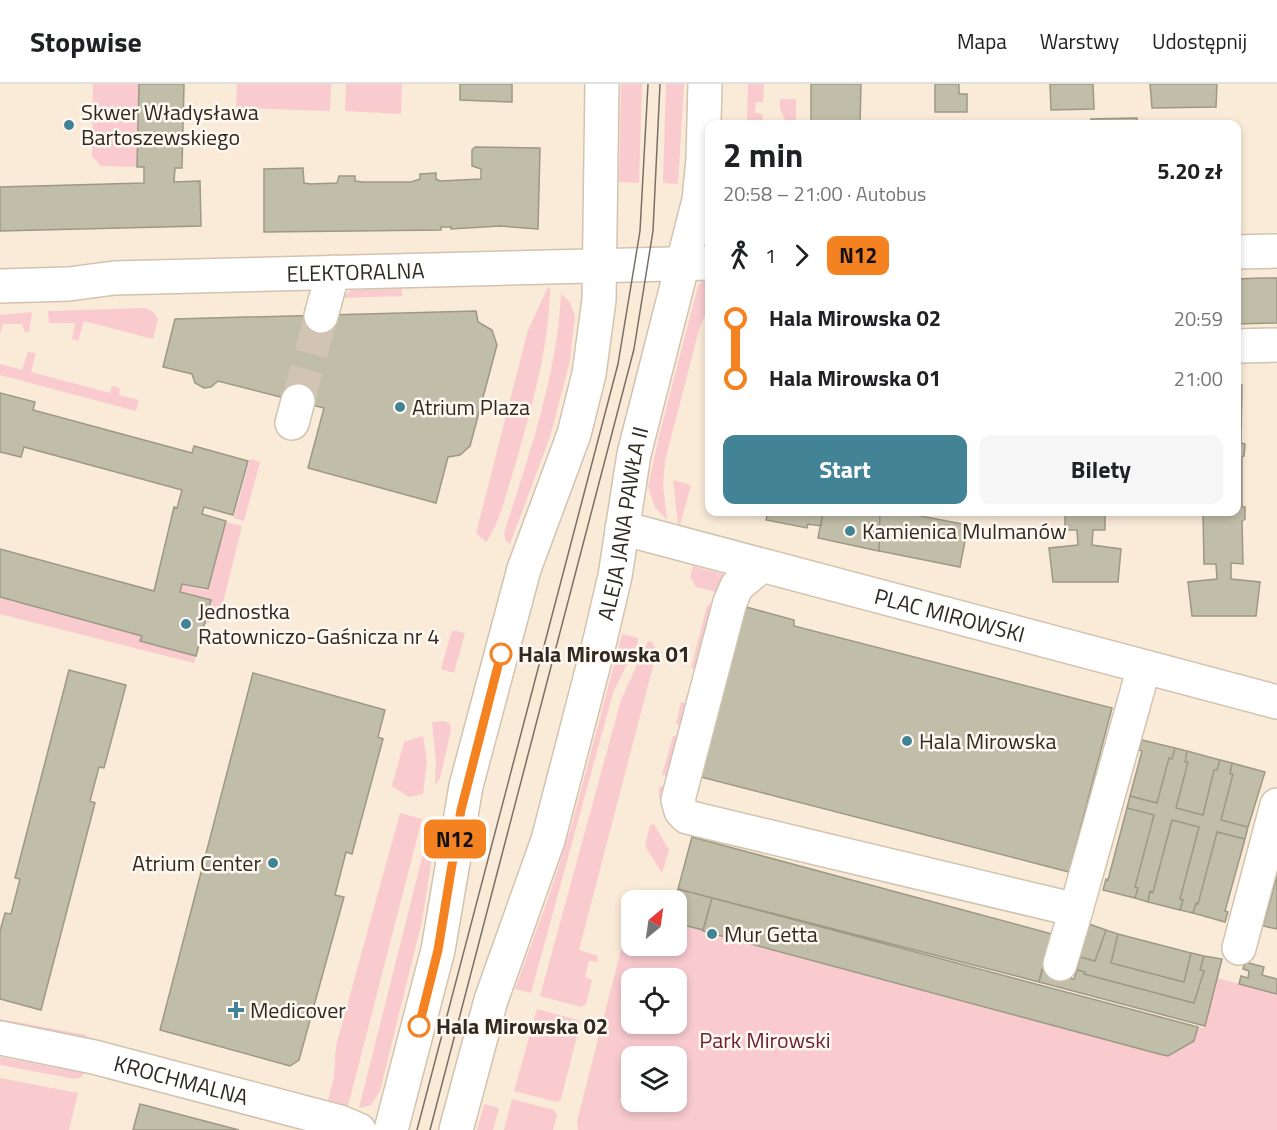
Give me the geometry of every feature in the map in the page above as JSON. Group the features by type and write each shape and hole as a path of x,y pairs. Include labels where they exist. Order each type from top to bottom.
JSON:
{"main road":[{"path":"392,1130 438,950 466,786 524,569 574,434 589,374 597,318 602,84"},
{"name":"ALEJA JANA PAWŁA II","path":"456,1130 491,999 548,840 610,597 639,431 697,263 705,84"},
{"path":"1241,252 1277,251"},
{"name":"ELEKTORALNA","path":"0,286 69,284 114,278 697,263"},
{"path":"321,316 333,272"},
{"path":"1241,346 1277,345"},
{"name":"PLAC MIROWSKI","path":"622,528 1277,702"},
{"path":"761,566 737,586 731,596 678,800 684,814 1076,910"},
{"path":"1060,964 1144,668"},
{"path":"1239,948 1277,805"},
{"name":"KROCHMALNA","path":"0,1038 94,1057 340,1122 359,1130"}],"green space":[{"path":"93,84 139,84 137,167 101,166 92,156"},
{"path":"237,84 331,84 330,111 236,108"},
{"path":"346,84 402,84 401,114 345,111"},
{"path":"621,84 642,84 639,183 619,182"},
{"path":"666,84 684,84 678,184 663,183"},
{"path":"748,84 764,84 763,102 756,102 755,113 763,114 762,120 747,120"},
{"path":"780,99 796,99 796,120 785,120 780,109"},
{"path":"705,279 705,317 700,326 665,461 663,485 667,520 655,507 648,487 698,286"},
{"path":"548,287 550,288 549,311 543,357 533,402 503,507 486,542 476,533 528,330"},
{"path":"402,289 402,296 342,298 351,290"},
{"path":"561,294 569,301 575,315 570,361 550,437 510,544 506,541 504,533 548,385"},
{"path":"145,308 153,312 158,319 153,339 84,321 78,341 72,339 75,323 49,323 48,311"},
{"path":"32,312 29,332 25,332 22,324 3,324 0,334 0,315"},
{"path":"28,352 36,353 31,372 110,393 112,386 120,388 119,395 139,400 136,411 0,375 0,364 22,370"},
{"path":"250,459 260,462 244,521 234,518"},
{"path":"673,480 691,485 680,525 678,524"},
{"path":"226,522 242,526 219,619 205,624 211,600 180,592 182,584 207,591"},
{"path":"693,566 730,576 724,594 696,587 690,577"},
{"path":"0,597 142,636 141,641 196,656 194,663 0,614"},
{"path":"711,603 721,606 704,671 691,668 707,606"},
{"path":"452,630 465,633 454,673 441,669"},
{"path":"622,634 638,638 637,644 613,693 531,993 515,989 572,824"},
{"path":"648,641 652,642 657,651 579,950 598,956 597,962 589,961 585,977 592,980 586,1004 581,1007 540,996 621,700"},
{"path":"681,702 694,706 668,815 660,801 659,790 660,786 665,787 668,776 662,775 673,736 678,736 681,726 676,724"},
{"path":"444,721 450,724 451,730 440,778 435,785 436,761 432,722"},
{"path":"423,736 427,761 423,794 409,797 392,786 404,742"},
{"path":"400,813 422,819 348,1106 328,1101 334,1076 336,1046"},
{"path":"432,818 438,819 422,921 380,1091 371,1105 359,1108"},
{"path":"654,824 669,850 662,873 645,846 650,825"},
{"name":"Park Mirowski","path":"687,926 1168,1056 1194,1041 1198,1027 1204,1028 1217,978 1277,994 1277,1130 578,1130 577,1121 621,950 621,956 687,956"},
{"path":"537,1009 578,1020 580,1024 561,1099 557,1102 514,1091"},
{"path":"0,1019 86,1035 86,1044 0,1027"},
{"path":"0,1057 83,1073 82,1077 75,1079 0,1065"},
{"path":"0,1078 78,1093 69,1130 0,1130"},
{"path":"512,1099 554,1110 557,1115 553,1130 504,1130"},
{"path":"484,1104 499,1108 493,1130 477,1130"}],"building":[{"path":"139,84 184,84 182,168 175,168 174,182 200,181 201,226 0,231 0,187 144,183 144,167 137,167"},
{"path":"460,84 512,84 512,102 460,100"},
{"path":"811,84 861,84 860,120 811,120"},
{"path":"935,84 959,84 959,94 967,94 967,112 935,112"},
{"path":"1050,84 1093,84 1094,109 1051,110"},
{"path":"1150,84 1217,84 1216,107 1152,108"},
{"path":"1137,118 1137,120 1091,120"},
{"path":"475,147 540,148 538,229 500,226 451,229 451,227 441,227 441,230 264,232 264,169 303,168 304,183 311,184 337,183 339,176 355,176 355,181 363,182 411,182 420,179 420,174 436,173 436,179 440,181 481,179 481,169 472,166 472,150"},
{"path":"1277,278 1277,323 1241,324 1241,279"},
{"name":"Atrium Plaza","path":"476,311 478,322 492,330 497,345 470,446 460,455 448,457 436,503 308,468 324,408 218,381 211,387 204,388 195,383 192,374 163,367 175,319"},
{"path":"1241,385 1242,385 1241,443"},
{"path":"0,393 35,402 33,410 192,453 194,446 248,461 233,515 204,507 202,514 226,521 208,589 182,584 180,592 211,600 196,656 140,641 142,636 0,597 0,549 154,591 174,507 177,508 182,490 24,447 21,457 0,452"},
{"path":"1241,443 1245,444 1242,457 1242,507 1245,507 1245,519 1242,521 1243,564 1231,563 1231,579 1260,582 1256,616 1192,616 1188,582 1217,579 1216,564 1204,564 1203,516 1241,516"},
{"path":"767,516 822,516 821,526 808,524 807,528 766,520"},
{"name":"Kamienica Mulmanów","path":"822,516 880,516 879,551 818,538"},
{"path":"880,516 921,516 968,525 960,567 879,551"},
{"path":"1065,516 1105,516 1105,530 1093,530 1092,545 1121,549 1118,582 1053,582 1049,548 1078,545 1077,530 1065,530"},
{"name":"Hala Mirowska","path":"746,607 794,620 794,626 1112,708 1069,872 701,777"},
{"path":"69,670 126,685 104,768 99,767 90,801 95,803 41,1010 0,999 0,931 5,913 11,914 20,879 15,878"},
{"name":"Atrium Center","path":"253,673 385,710 378,737 383,739 352,854 346,852 335,895 344,897 299,1060 290,1066 160,1030"},
{"path":"1142,740 1175,748 1172,759 1169,758 1157,803 1130,796 1142,751 1139,750"},
{"path":"1175,748 1187,751 1185,762 1188,762 1176,808 1203,815 1214,770 1217,770 1220,760 1232,763 1230,774 1233,774 1221,820 1248,827 1245,839 1217,832 1198,904 1196,903 1193,913 1180,910 1183,900 1180,899 1199,827 1172,820 1153,892 1150,891 1148,902 1135,898 1138,888 1135,887 1154,815 1127,808 1130,796 1157,803 1169,758 1172,759"},
{"path":"1187,751 1220,760 1217,770 1214,770 1203,815 1176,808 1188,762 1185,762"},
{"path":"1232,763 1265,772 1248,827 1221,820 1233,774 1230,774"},
{"path":"1127,808 1154,815 1135,887 1138,888 1135,898 1103,890 1106,879 1108,880"},
{"path":"1172,820 1199,827 1180,899 1183,900 1180,910 1148,902 1150,891 1153,892"},
{"path":"1217,832 1245,839 1225,911 1228,912 1225,922 1193,913 1196,903 1198,904"},
{"path":"692,837 1052,934 1039,982 678,889"},
{"path":"1277,876 1277,929 1263,926"},
{"path":"687,891 712,898 703,930 687,926"},
{"path":"712,898 1198,1027 1194,1041 1168,1056 1159,1054 703,931"},
{"path":"1089,924 1106,930 1095,961 1080,957"},
{"path":"1106,930 1118,934 1111,963 1184,982 1191,953 1204,956 1200,970 1204,971 1194,1003 1084,974 1085,972 1077,970 1080,957 1095,961"},
{"path":"1118,934 1191,953 1184,982 1111,963"},
{"path":"1204,956 1222,959 1205,1026 1039,982 1042,969 1070,973 1068,978 1074,979 1077,970 1085,972 1084,974 1194,1003 1204,971 1200,970"},
{"path":"1245,962 1264,967 1262,975 1277,979 1277,994 1239,984 1241,976 1248,978 1249,971 1243,969"},
{"path":"140,1104 239,1130 133,1130"}],"tunnel":[{"path":"298,401 321,316"}],"tram line":[{"path":"417,1130 618,364 640,231 648,84"},
{"path":"430,1130 634,349 653,231 660,84"}],"bus line":[{"name":"N12","path":"419,1026 438,950 466,786 501,654"}],"place":[{"name":"Skwer Władysława Bartoszewskiego","path":"69,125"},
{"name":"Atrium Plaza","path":"400,407"},
{"name":"Kamienica Mulmanów","path":"850,531"},
{"name":"Jednostka Ratowniczo-Gaśnicza nr 4","path":"186,624"},
{"name":"Hala Mirowska 01","path":"501,654"},
{"name":"Hala Mirowska","path":"907,741"},
{"name":"Atrium Center","path":"273,863"},
{"name":"Mur Getta","path":"712,934"},
{"name":"Medicover","path":"236,1010"},
{"name":"Hala Mirowska 02","path":"419,1026"}]}
